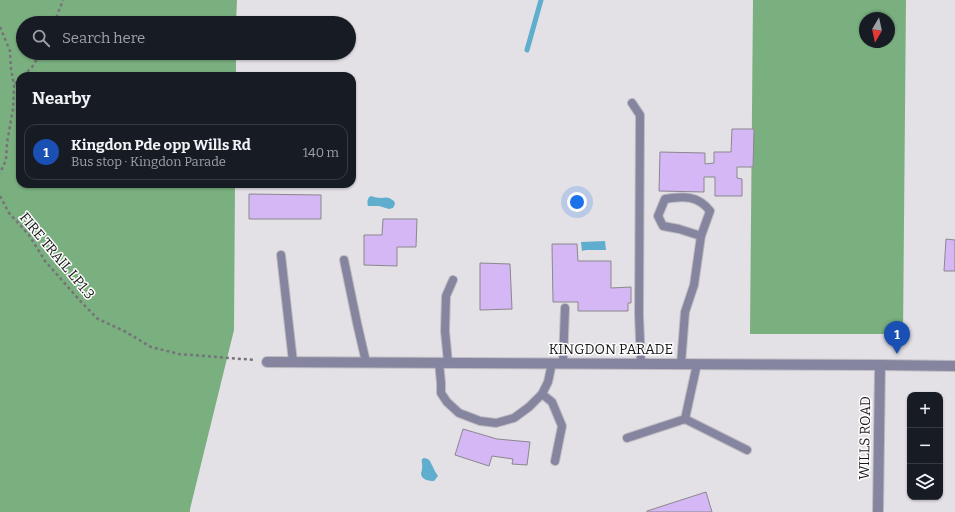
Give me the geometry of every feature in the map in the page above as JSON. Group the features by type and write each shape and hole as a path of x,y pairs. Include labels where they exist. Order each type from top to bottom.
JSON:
{"street":[{"name":"KINGDON PARADE","path":"267,362 955,366"},
{"name":"WILLS ROAD","path":"878,512 880,365"}],"lane":[{"path":"632,103 640,115 639,315 641,364"},
{"path":"681,364 685,312 694,285 701,236 710,210 705,204 695,199 679,197 665,199 658,216 663,226 701,236"},
{"path":"281,255 292,362"},
{"path":"344,260 366,362"},
{"path":"453,280 446,296 444,362 441,393 447,402 460,413 480,421 496,423 514,418 529,407 542,394 548,382 552,363"},
{"path":"563,363 565,308"},
{"path":"685,419 697,364"},
{"path":"542,394 552,402 562,426 555,461"},
{"path":"627,438 685,419 747,450"}],"path":[{"path":"57,16 63,0"},
{"path":"0,27 10,50 14,85 13,109 7,143 6,160 0,173"},
{"path":"27,72 36,60"},
{"name":"FIRE TRAIL LP1.3","path":"0,196 8,213 28,235 45,262 98,319 126,332 151,347 179,354 267,362"}],"green space":[{"path":"0,0 237,0 236,16 16,16 16,60 236,60 236,72 16,72 16,188 235,188 234,330 190,512 0,512"},
{"path":"753,0 906,0 903,334 750,334"}],"water":[{"path":"371,196 389,198 394,201 395,204 393,208 389,209 379,206 368,206 367,203"},
{"path":"605,241 606,250 582,251 581,242"},
{"path":"424,458 430,461 438,476 434,481 426,480 421,475 422,459"}],"building":[{"path":"732,129 754,129 753,167 737,167 737,178 742,179 742,196 715,196 715,177 704,177 704,192 659,191 660,152 705,153 705,164 714,163 714,152 731,152"},
{"path":"249,194 321,195 321,219 249,219"},
{"path":"383,219 417,219 416,247 397,247 397,266 364,265 364,235 382,235"},
{"path":"946,239 955,240 955,271 944,271"},
{"path":"552,244 577,244 578,261 611,261 611,288 631,287 631,303 628,303 628,311 578,311 578,302 553,302"},
{"path":"480,263 510,264 512,309 480,310"},
{"path":"463,429 497,439 530,442 527,465 512,464 513,459 492,456 489,466 455,455"},
{"path":"706,492 712,512 647,512 647,511"}],"waterway":[{"path":"527,50 541,0"}],"place":[{"name":"Kingdon Pde opp Wills Rd","path":"897,354"}]}
